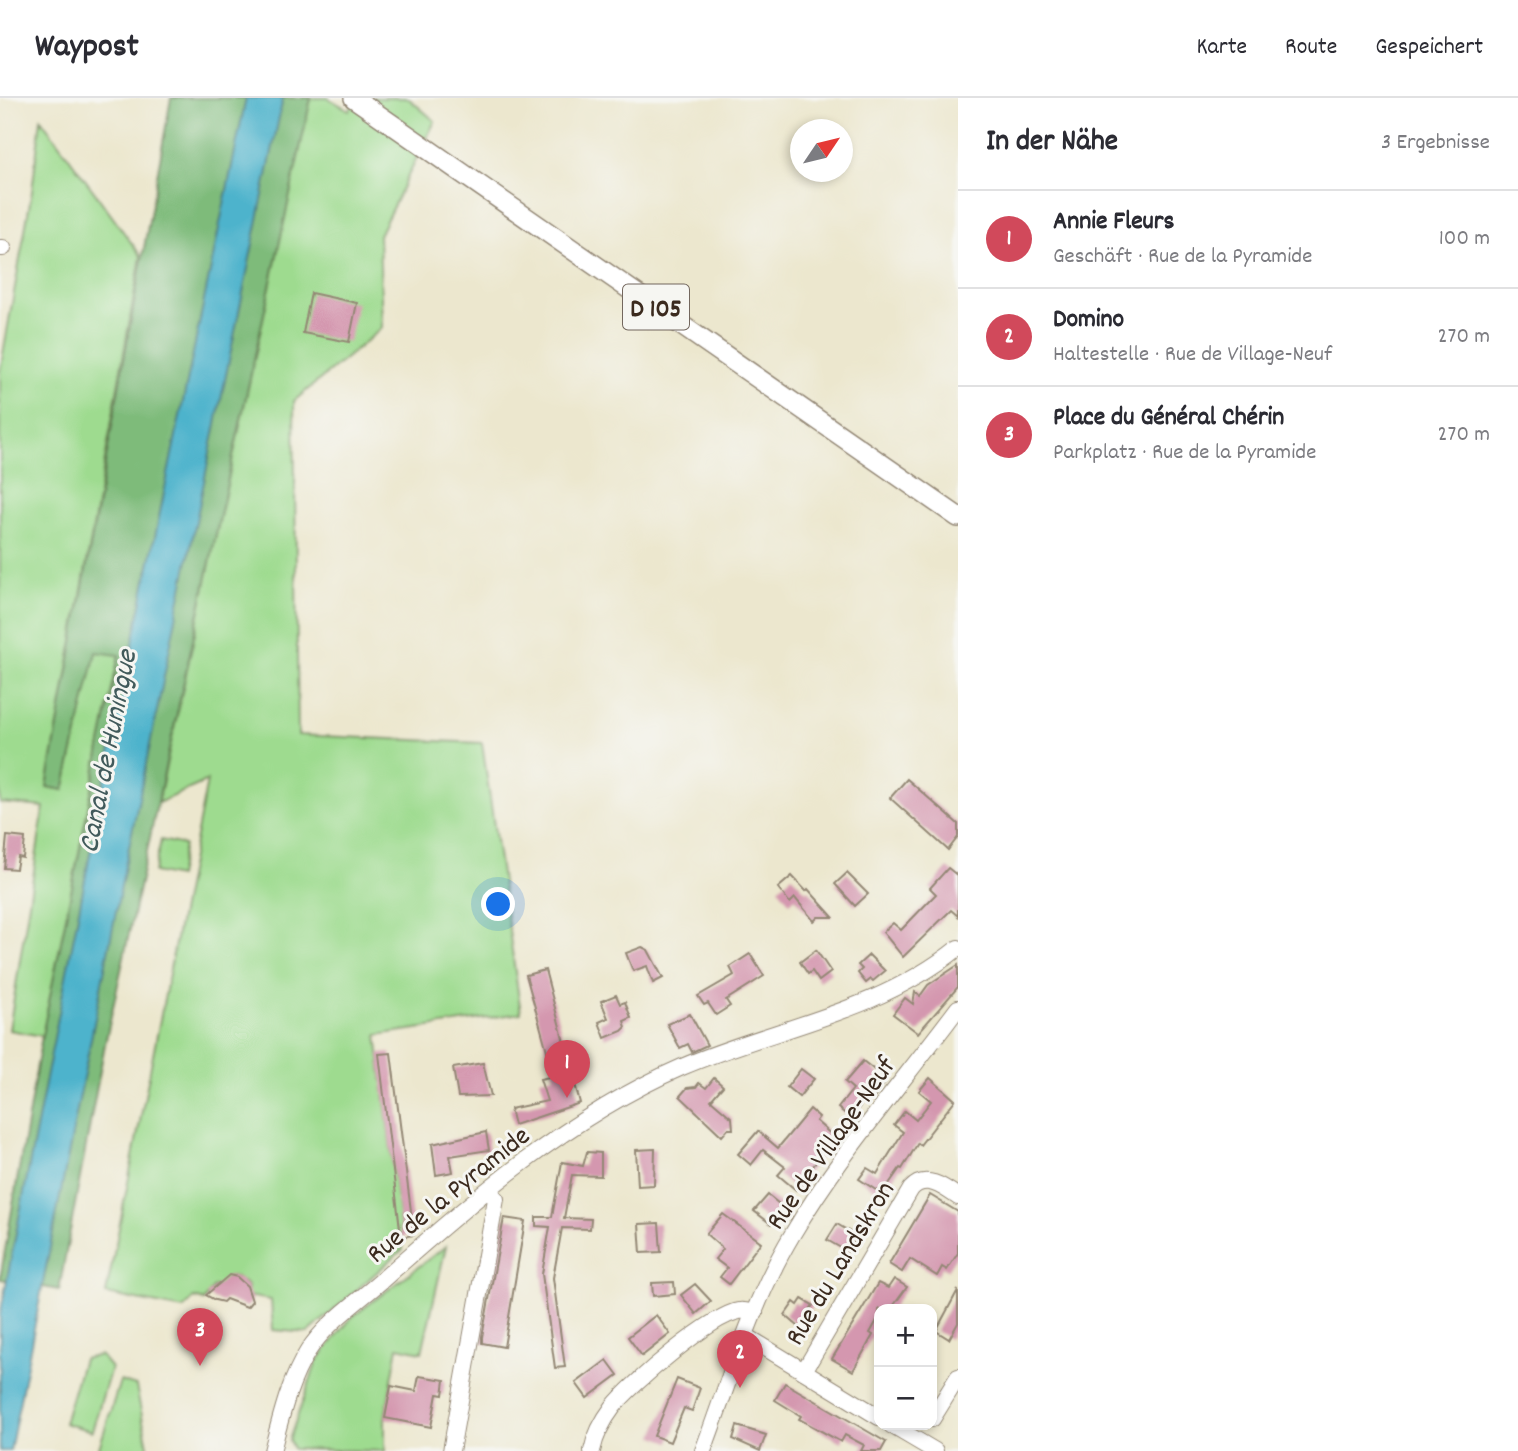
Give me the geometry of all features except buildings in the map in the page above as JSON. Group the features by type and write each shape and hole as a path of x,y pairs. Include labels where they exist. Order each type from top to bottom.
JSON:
{"main road":[{"name":"D 105","path":"354,98 958,517"}],"street":[{"name":"Rue de la Pyramide","path":"272,1451 290,1389 307,1352 322,1333 547,1145 623,1096 682,1067 875,1000 958,948"},
{"name":"Rue de Village-Neuf","path":"703,1451 755,1313 791,1236 819,1193 958,1008"},
{"name":"Rue du Landskron","path":"804,1371 915,1184 930,1181 958,1197"},
{"path":"451,1451 496,1199 489,1191"},
{"path":"592,1451 593,1442 613,1408 631,1387 712,1322 739,1311 755,1313"},
{"path":"746,1336 874,1414"},
{"path":"937,1411 958,1377"},
{"path":"897,1430 915,1446 935,1451"},
{"path":"915,1446 925,1430"}],"green space":[{"path":"171,98 311,98 105,1044 59,1290 0,1279 42,1036 119,655 96,652 64,790 47,787"},
{"path":"311,98 328,98 349,110 357,98 408,98 435,121 379,235 382,328 294,401 298,735 482,743 521,1013 377,1035 403,1249 308,1333 273,1330 271,1300 247,1296 248,1286 236,1277 229,1276 220,1287 214,1286 204,1301 194,1298 183,1309 106,1294 207,781 158,803"},
{"path":"41,119 141,256 47,787 64,790 96,651 119,655 42,1036 9,1030 44,807 0,803 0,371 32,191"},
{"path":"161,840 184,845 178,877 154,872"},
{"path":"446,1246 422,1352 398,1347 385,1418 385,1451 293,1449 289,1440 317,1361 352,1317"},
{"path":"100,1355 111,1368 92,1431 64,1423 83,1359"},
{"path":"120,1381 136,1386 149,1451 98,1451"}],"water":[{"path":"246,98 283,98 122,881 10,1451 0,1451 0,1315 102,792"}],"place":[{"name":"Annie Fleurs","path":"567,1098"},
{"name":"Place du Général Chérin","path":"200,1366"},
{"name":"Domino","path":"740,1388"}],"water label":[{"name":"Canal de Huningue","path":"106,751"}]}
